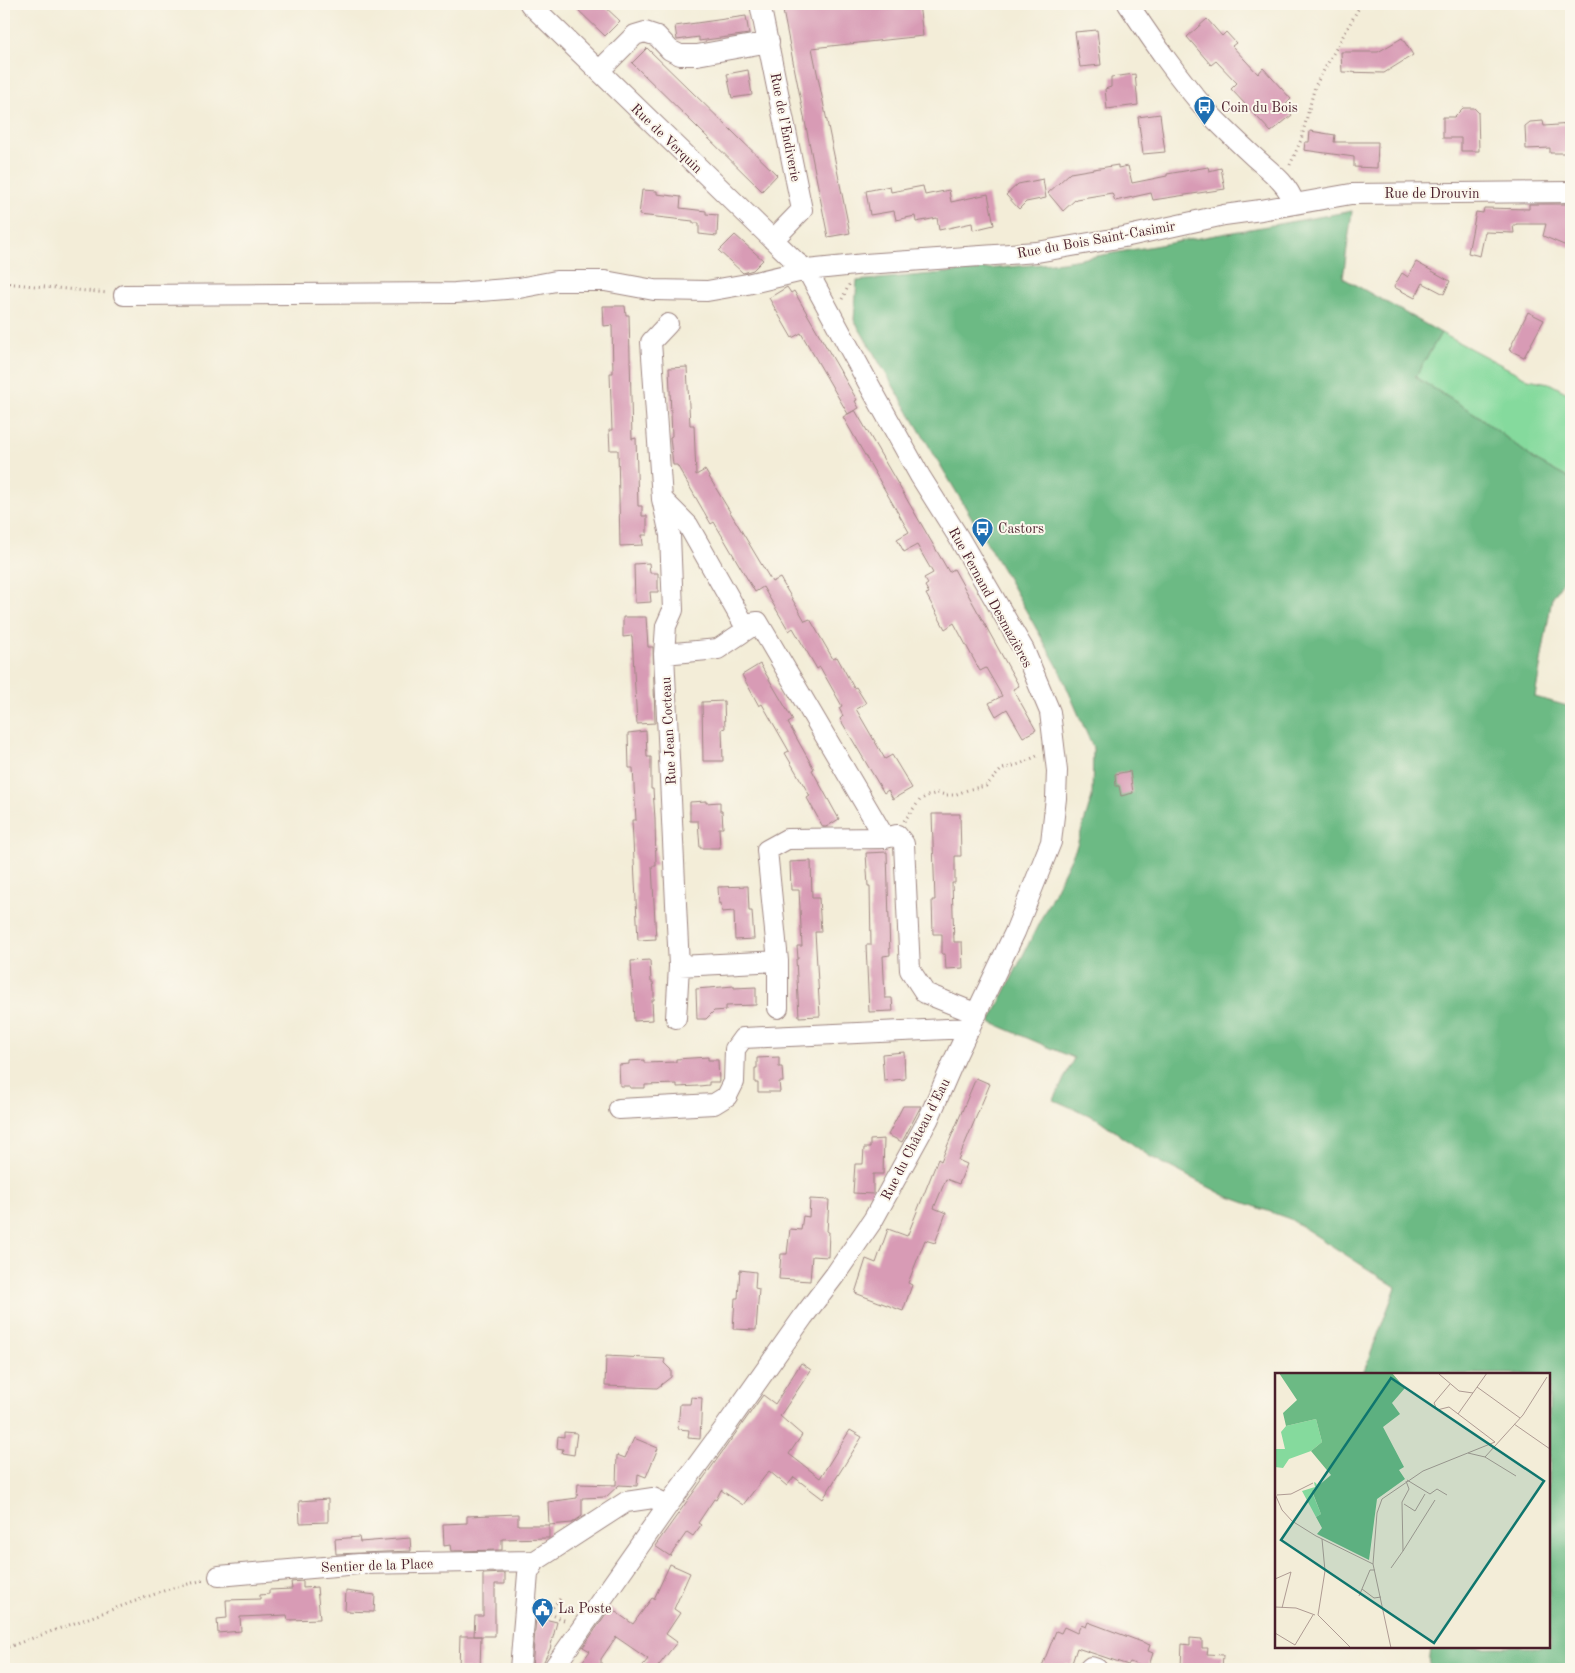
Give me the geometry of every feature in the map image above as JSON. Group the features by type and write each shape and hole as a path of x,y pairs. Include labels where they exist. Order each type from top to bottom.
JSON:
{"street":[{"name":"Rue de Verquin","path":"530,4 773,240 807,270"},
{"name":"Rue de l’Endiverie","path":"760,4 802,210 773,240"},
{"path":"1128,4 1188,89 1236,141 1284,184 1291,194 1294,204"},
{"path":"600,71 635,35 646,32 657,36 670,50 680,55 697,55 769,42"},
{"name":"Rue de Drouvin","path":"1294,204 1351,194 1571,192"},
{"name":"Rue du Bois Saint-Casimir","path":"124,295 455,293 519,288 556,281 605,281 654,290 707,291 807,270 1037,252 1124,237 1224,215 1294,204"},
{"name":"Rue Fernand Desmazières","path":"807,270 920,476 959,538 1024,650 1050,712 1057,780 1051,842 1015,932 956,1058"},
{"name":"Rue Jean Cocteau","path":"668,324 651,342 662,499 670,535 673,610 666,626 664,654 679,966 676,1018"},
{"path":"662,499 688,526 744,624 758,622"},
{"path":"664,654 718,649 758,622"},
{"path":"758,622 885,838"},
{"path":"778,1008 778,961 767,850 787,839 885,838 897,835 904,844 910,970 925,993 974,1021"},
{"path":"679,966 778,961"},
{"path":"620,1109 714,1104 726,1096 734,1082 735,1049 743,1038 974,1021"},
{"name":"Rue du Château d'Eau","path":"553,1669 668,1505 873,1220 928,1120 956,1058"},
{"path":"520,1669 528,1574 535,1561 626,1502 653,1498 668,1505"},
{"name":"Sentier de la Place","path":"219,1576 359,1564 535,1561"},
{"path":"1089,1669 1092,1667 1097,1669"}],"path":[{"path":"1278,178 1287,170 1301,140 1315,86 1361,4"},
{"path":"4,283 124,295"},
{"path":"904,844 903,822 920,800 938,793 954,795 986,786 1002,769 1020,764 1054,747"},
{"path":"8,1646 168,1589 219,1576"},
{"path":"560,1599 548,1613 582,1628"}],"green space":[{"path":"1352,211 1343,278 1441,333 1415,377 1477,415 1535,460 1571,480 1571,569 1552,598 1535,697 1571,707 1571,1669 1443,1669 1429,1665 1431,1648 1550,1648 1550,1373 1363,1373 1396,1287 1290,1219 1226,1196 1149,1156 1098,1119 1054,1100 1074,1058 990,1022 1076,848 1092,797 1093,748 1058,667 1007,577 854,320 857,281 1063,262"},
{"path":"1441,333 1528,379 1549,383 1571,395 1571,480 1535,460 1477,415 1415,377"}],"building":[{"path":"572,4 602,4 620,21 605,36"},
{"path":"802,4 919,4 923,36 812,48 850,233 828,237 783,11 785,11 784,7"},
{"path":"746,16 749,34 699,41 699,37 677,40 675,26"},
{"path":"1207,19 1222,36 1226,32 1236,43 1232,46 1258,74 1263,68 1291,99 1284,106 1292,115 1271,132 1231,89 1237,83 1216,61 1211,65 1187,37"},
{"path":"1097,30 1101,65 1080,67 1075,32"},
{"path":"1402,38 1413,55 1384,73 1342,72 1341,52 1378,52"},
{"path":"647,48 777,175 762,191 632,63"},
{"path":"748,70 752,95 732,98 727,74"},
{"path":"1135,74 1138,105 1107,109 1105,89 1111,87 1111,77"},
{"path":"1463,108 1474,108 1478,112 1479,151 1461,151 1461,138 1443,138 1443,117 1454,117"},
{"path":"1160,114 1165,152 1143,154 1138,117"},
{"path":"1543,121 1544,126 1571,124 1571,153 1550,153 1550,148 1526,149 1525,126 1530,122"},
{"path":"1310,131 1335,135 1334,142 1378,142 1377,168 1354,167 1354,157 1304,150 1305,142 1309,142"},
{"path":"1118,165 1118,168 1128,166 1132,183 1167,176 1167,174 1208,167 1209,171 1221,168 1225,189 1153,200 1151,193 1115,201 1112,193 1076,199 1063,211 1048,193 1070,173"},
{"path":"1043,179 1046,198 1026,202 1019,209 1006,195 1018,184"},
{"path":"890,186 891,192 923,186 925,195 949,190 951,202 988,194 994,225 973,230 972,223 939,230 937,218 916,222 915,216 896,220 894,211 870,215 866,191"},
{"path":"642,190 657,191 657,194 681,197 680,208 706,211 706,214 718,215 717,236 699,234 699,223 693,223 693,221 639,215"},
{"path":"1529,204 1571,204 1571,248 1543,236 1546,224 1516,224 1513,225 1514,233 1485,232 1480,256 1468,253 1476,212 1483,213 1484,208 1529,209"},
{"path":"735,235 763,260 753,270 743,273 719,251"},
{"path":"1416,262 1450,281 1444,294 1423,283 1415,298 1394,287 1402,273 1408,277"},
{"path":"787,287 791,293 794,291 857,400 855,401 859,408 855,410 949,572 954,569 1019,686 1013,689 1036,730 1023,737 1007,709 996,716 989,703 1002,696 986,668 980,671 954,623 945,629 926,594 929,593 925,586 928,584 924,578 933,573 917,545 904,552 897,539 909,532 843,417 848,414 801,333 792,338 769,298"},
{"path":"603,306 625,306 626,315 629,315 632,439 636,438 638,506 642,506 642,516 647,516 647,535 642,535 643,545 620,546 618,450 610,450 609,430 612,430 610,373 613,373 612,325 604,326"},
{"path":"1528,312 1544,320 1524,357 1509,350"},
{"path":"687,367 690,425 694,425 696,475 705,470 772,582 780,578 805,621 810,619 833,659 837,657 854,688 856,687 866,703 856,709 885,759 892,755 912,788 893,799 888,790 884,793 840,719 843,716 839,708 842,706 820,667 817,669 793,628 789,631 763,587 755,592 714,522 711,524 677,465 673,465 670,437 672,436 669,368"},
{"path":"649,563 650,573 658,573 658,592 650,592 651,602 635,603 634,564"},
{"path":"623,617 646,617 648,647 653,647 655,723 637,724 632,636 623,637"},
{"path":"760,664 793,720 788,723 839,819 826,827 823,827 807,798 810,796 785,753 789,751 762,704 759,706 742,675"},
{"path":"724,701 725,728 722,729 723,761 703,761 702,702"},
{"path":"646,731 647,757 651,757 651,789 653,789 655,819 656,866 652,866 656,939 638,940 632,820 636,820 633,768 629,768 628,733"},
{"path":"1130,771 1133,793 1121,796 1119,786 1116,786 1115,774"},
{"path":"706,801 706,803 720,802 723,828 719,828 720,848 700,848 698,821 690,821 690,802"},
{"path":"932,814 960,814 961,856 955,856 955,883 952,883 954,942 962,942 963,968 946,969 945,954 942,954 942,934 933,934 932,900 935,900"},
{"path":"887,852 890,955 883,956 885,998 892,998 893,1011 869,1012 866,945 871,945 870,886 868,886 866,853"},
{"path":"811,861 812,898 819,898 821,932 815,932 820,1016 799,1017 796,959 798,959 797,946 802,946 799,890 791,890 790,862"},
{"path":"748,886 749,911 752,911 754,939 735,940 734,911 722,912 721,903 719,904 718,887"},
{"path":"650,960 651,982 653,982 654,991 654,1000 652,1000 653,1020 634,1021 631,961"},
{"path":"734,986 734,988 756,987 756,1005 726,1006 726,1010 714,1011 706,1019 697,1019 696,989"},
{"path":"904,1052 905,1079 884,1081 882,1054"},
{"path":"708,1057 708,1060 718,1060 719,1082 709,1082 709,1085 677,1087 677,1084 645,1085 645,1088 620,1086 619,1065 629,1064 629,1061 644,1060 644,1063 676,1062 676,1059"},
{"path":"779,1057 779,1067 782,1067 783,1082 779,1082 780,1092 758,1092 758,1083 755,1083 757,1058"},
{"path":"976,1078 990,1084 958,1160 967,1164 959,1184 946,1179 934,1208 946,1213 935,1243 925,1240 908,1283 912,1285 903,1311 855,1293 866,1259 876,1263 888,1229 907,1236 938,1159 941,1161"},
{"path":"903,1106 921,1106 902,1142 888,1135"},
{"path":"884,1139 883,1174 873,1174 873,1194 853,1193 855,1164 863,1164 864,1148 870,1148 870,1140"},
{"path":"810,1199 829,1200 828,1257 812,1256 810,1281 779,1279 781,1254 787,1254 790,1229 801,1230 803,1216 809,1217"},
{"path":"740,1270 756,1272 755,1288 759,1289 756,1330 733,1329 735,1298 738,1298"},
{"path":"606,1356 665,1359 664,1363 671,1370 671,1377 657,1388 605,1386"},
{"path":"801,1363 811,1370 780,1416 802,1435 789,1454 820,1478 850,1430 862,1437 823,1499 794,1477 787,1486 769,1471 743,1505 721,1490 716,1500 714,1499 698,1523 701,1525 693,1536 687,1532 670,1556 655,1546 763,1395 775,1404"},
{"path":"691,1397 702,1398 700,1439 688,1438 689,1430 678,1429 680,1404 690,1404"},
{"path":"564,1432 577,1433 574,1455 562,1453 563,1449 557,1448 558,1436 564,1437"},
{"path":"634,1438 658,1448 646,1477 638,1474 637,1486 619,1485 606,1497 582,1498 582,1516 572,1523 549,1525 548,1502 577,1498 578,1484 616,1485 617,1455 625,1458"},
{"path":"328,1499 328,1522 300,1523 299,1501"},
{"path":"518,1514 518,1525 549,1525 549,1538 502,1539 502,1550 451,1551 450,1545 444,1546 443,1524 467,1523 467,1516"},
{"path":"359,1537 360,1542 410,1538 411,1551 336,1554 335,1539"},
{"path":"670,1564 690,1573 674,1609 680,1613 666,1634 677,1642 656,1669 640,1669 648,1659 616,1637 601,1659 601,1669 577,1669 590,1651 583,1647 610,1608 633,1624 652,1598 654,1599"},
{"path":"505,1573 505,1584 495,1584 495,1636 474,1636 475,1616 483,1616 483,1574"},
{"path":"303,1581 303,1588 317,1587 320,1619 288,1620 287,1615 240,1617 241,1631 218,1633 217,1619 227,1618 226,1600 260,1599 260,1595 269,1594 269,1590 292,1589 291,1582"},
{"path":"346,1591 375,1595 374,1612 345,1611"},
{"path":"536,1617 557,1622 550,1649 540,1669 532,1669"},
{"path":"1088,1622 1150,1645 1148,1651 1153,1653 1148,1669 1130,1662 1128,1665 1077,1648 1071,1666 1066,1664 1064,1669 1050,1669 1042,1666 1056,1631 1061,1633 1064,1627 1077,1633 1081,1625 1086,1627"},
{"path":"460,1636 481,1636 480,1669 459,1669"},
{"path":"1190,1638 1202,1639 1202,1648 1208,1648 1207,1654 1223,1655 1222,1669 1181,1667 1182,1644 1190,1645"}],"place":[{"name":"Coin du Bois","path":"1205,126"},
{"name":"Castors","path":"982,547"},
{"name":"La Poste","path":"542,1627"}]}
